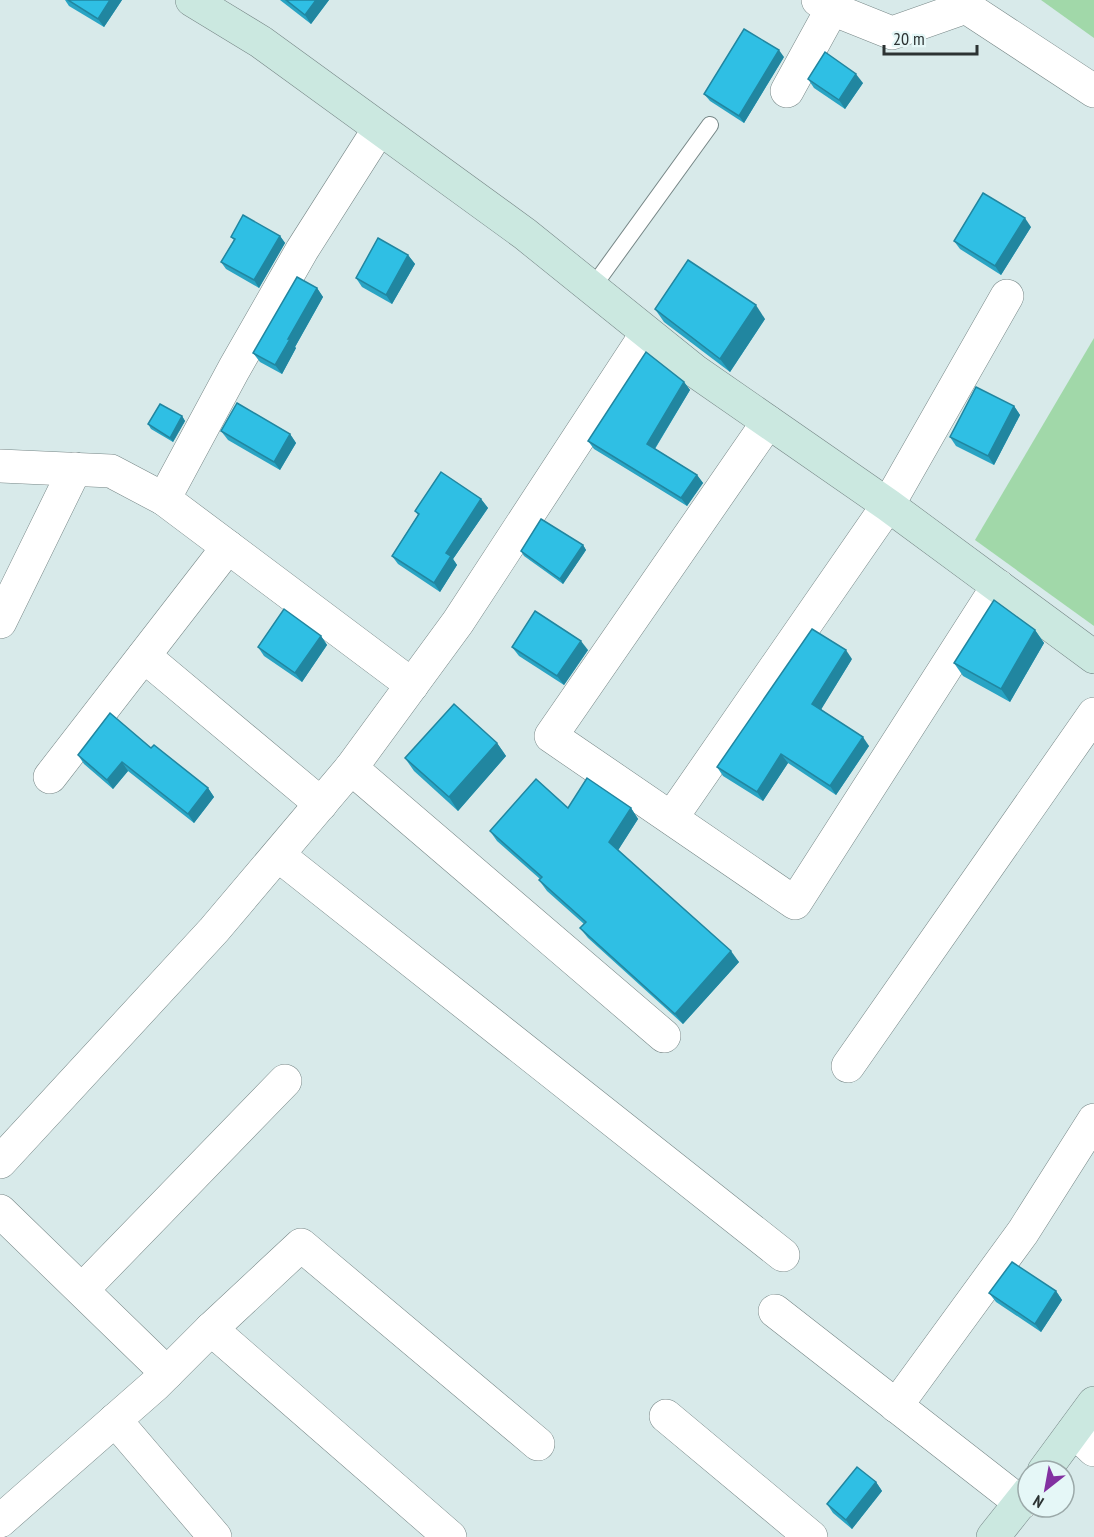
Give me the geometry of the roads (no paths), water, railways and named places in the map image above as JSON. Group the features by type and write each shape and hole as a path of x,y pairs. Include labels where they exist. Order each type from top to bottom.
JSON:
{"street":[{"path":"192,0 261,42 525,234 695,371 888,505 1094,657"},
{"path":"787,92 825,5 892,33 961,3 1094,91"},
{"path":"165,499 234,369 302,250 380,129"},
{"path":"672,817 888,505 1007,296"},
{"path":"0,1162 206,939 351,768 458,622 647,333"},
{"path":"768,422 551,736 795,903 998,586"},
{"path":"0,466 111,471 165,499 412,685"},
{"path":"0,622 75,470"},
{"path":"51,777 228,547"},
{"path":"144,656 321,804"},
{"path":"848,1066 1094,714"},
{"path":"351,768 664,1036"},
{"path":"278,855 783,1255"},
{"path":"82,1290 285,1081"},
{"path":"896,1406 1023,1232 1094,1120"},
{"path":"0,1211 166,1373"},
{"path":"6,1526 301,1245 538,1444"},
{"path":"775,1311 896,1406 1016,1492"},
{"path":"211,1329 450,1537"},
{"path":"1060,1459 1084,1441 1094,1403"},
{"path":"666,1416 811,1537"},
{"path":"115,1420 215,1537"},
{"path":"993,1537 1016,1508"}],"lane":[{"path":"592,288 710,125"}]}
